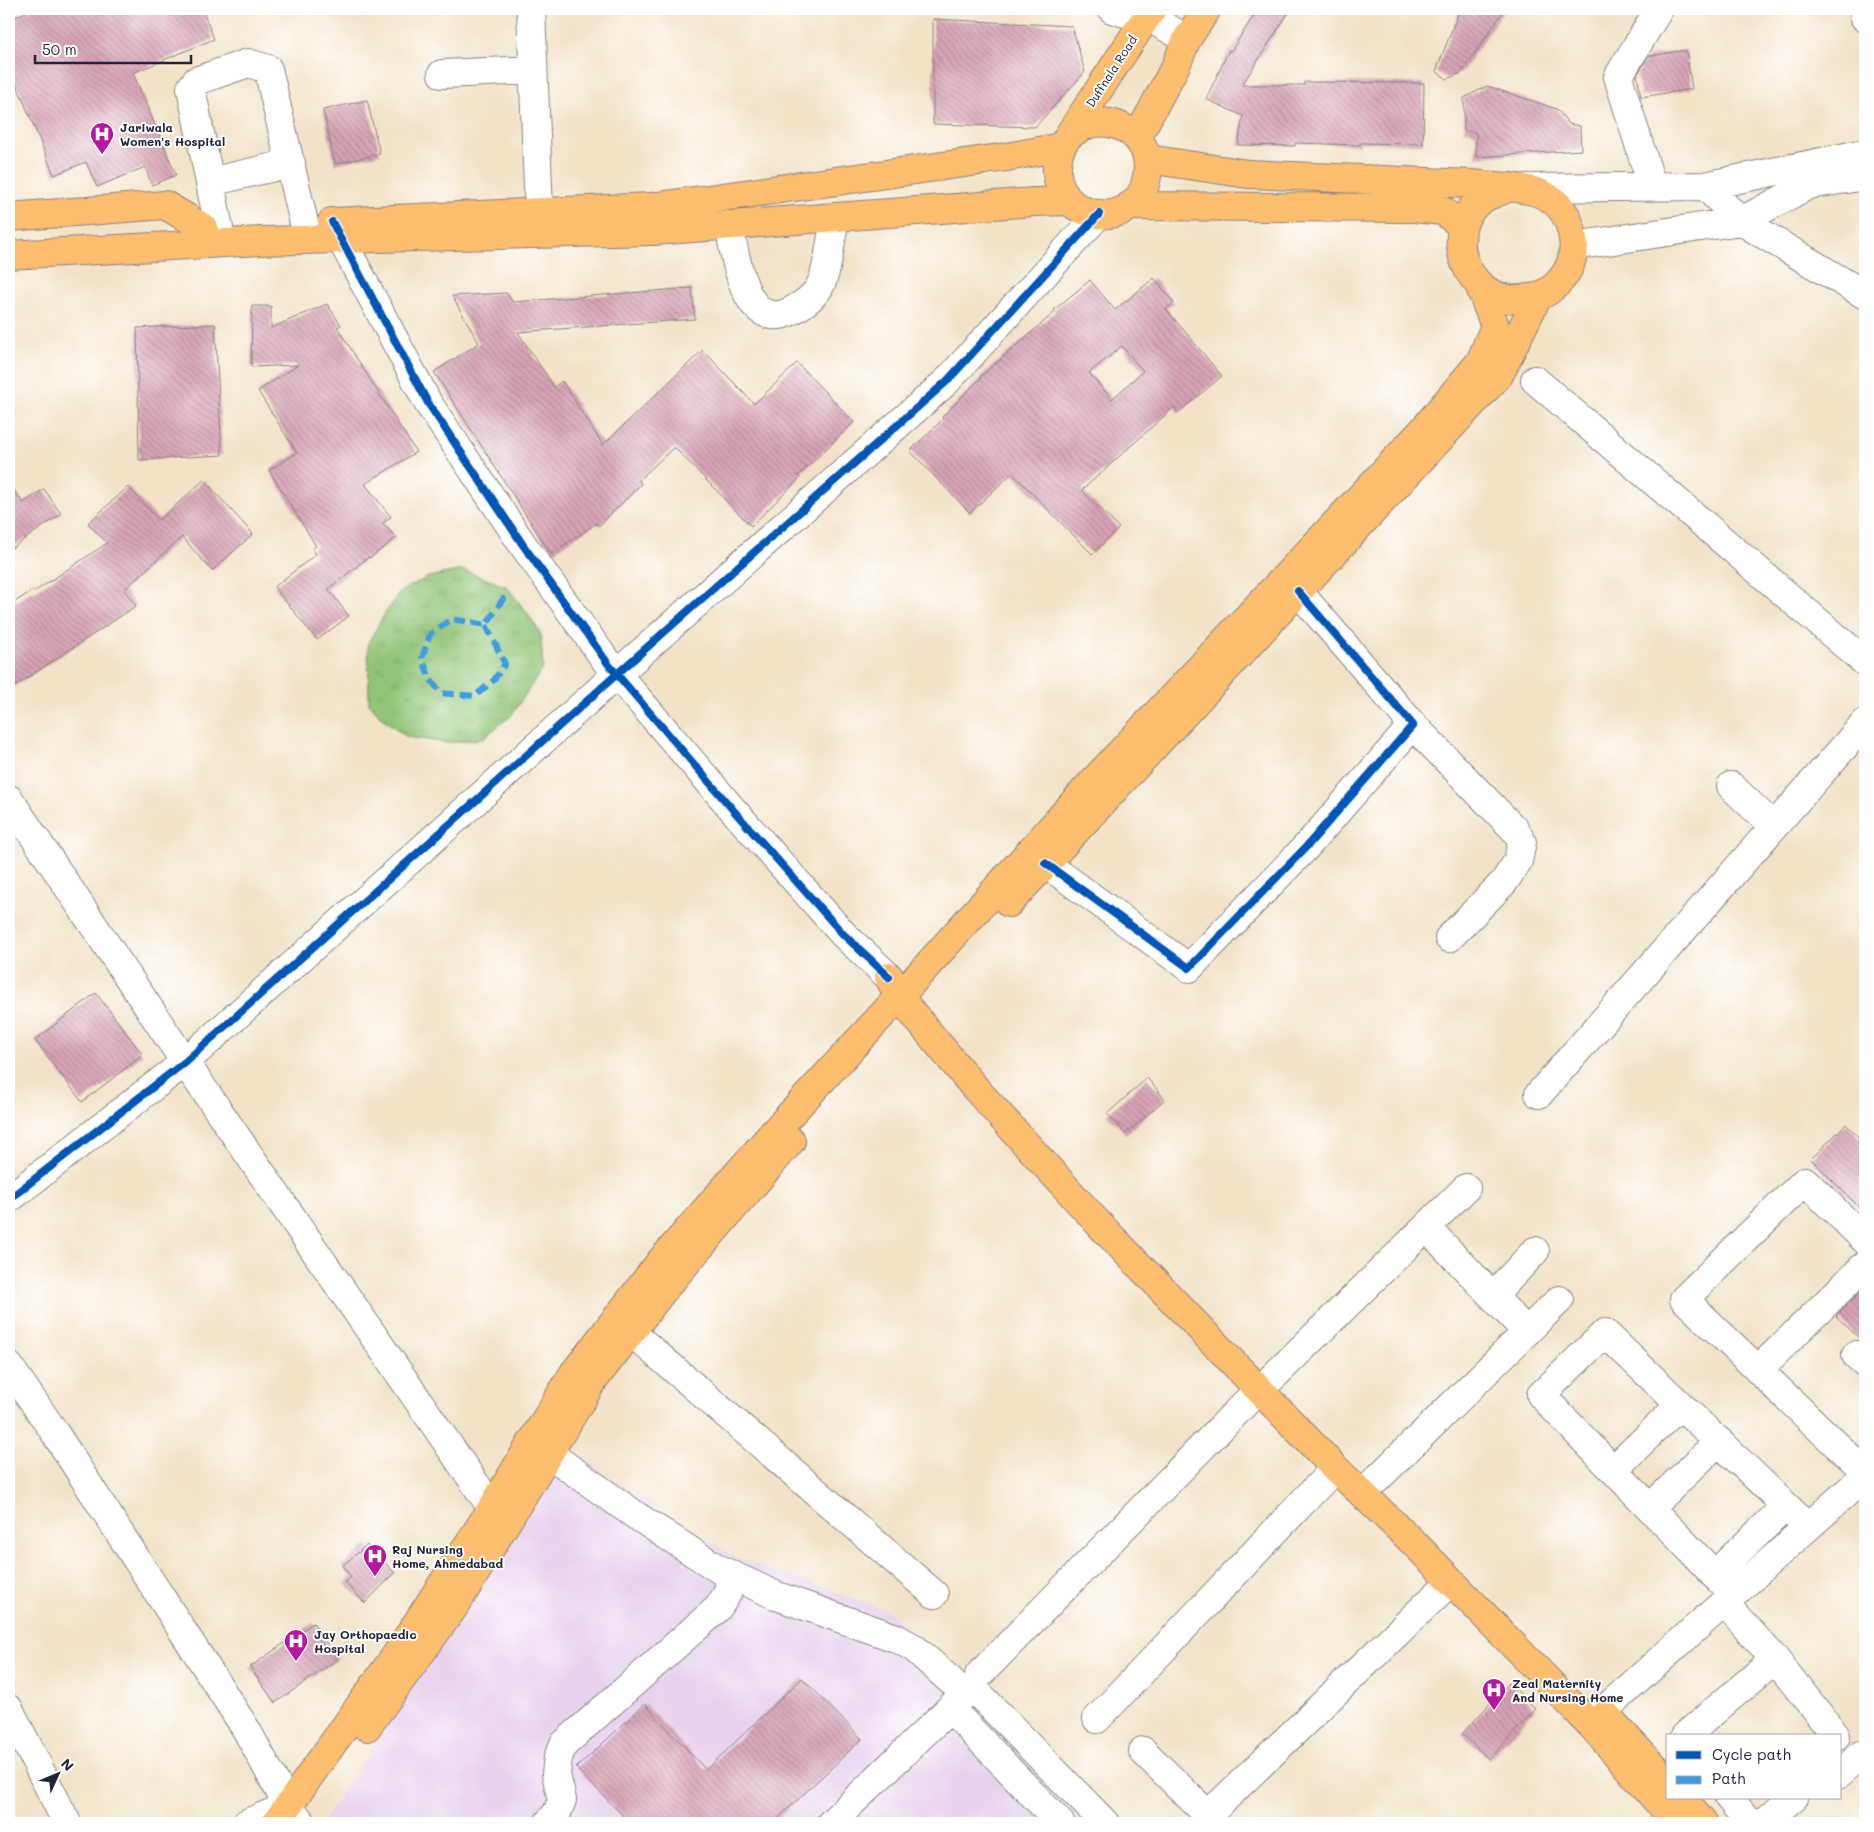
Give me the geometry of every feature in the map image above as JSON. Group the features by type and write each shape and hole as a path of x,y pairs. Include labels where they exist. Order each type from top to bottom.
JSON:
{"main road":[{"path":"1142,149 1188,38 1206,9"},
{"name":"Duffnala Road","path":"1066,141 1149,12"},
{"path":"1097,122 1112,123 1126,129 1142,149 1148,172 1145,186 1139,197 1129,206 1115,213 1088,213 1078,208 1069,201 1061,189 1056,175 1056,161 1066,141 1083,126 1097,122"},
{"path":"9,255 262,241 337,231 539,212 651,207 1008,157 1066,141"},
{"path":"1142,149 1248,174 1472,184 1517,188 1544,194 1560,206 1572,226 1574,246 1572,260 1564,277 1550,291 1537,298 1509,300 1490,294 1480,287"},
{"path":"1461,248 1463,228 1469,214 1482,200 1517,188"},
{"path":"9,238 304,223 337,231 653,231 1034,202 1069,201"},
{"path":"9,217 165,205 211,228"},
{"path":"294,1819 396,1654 492,1508 573,1374 660,1262 773,1133 905,995 1084,790 1423,430 1480,362 1495,326 1480,287 1468,271 1461,248 1462,226 1443,211 1414,208 1129,206"},
{"path":"294,1819 457,1603 593,1381 665,1288 785,1148 905,995 1045,863 1499,375 1537,298"},
{"path":"905,995 994,1088 1266,1384 1335,1468 1415,1544 1450,1582 1597,1719 1666,1780"},
{"path":"1266,1384 1375,1482 1597,1719 1676,1823"},
{"path":"1684,1800 1703,1823"}],"street":[{"path":"530,9 539,212"},
{"path":"1112,9 1129,14 1149,12 1188,38"},
{"path":"1652,186 1618,77 1659,9"},
{"path":"1864,9 1865,18"},
{"path":"211,228 210,182 191,88 196,81 248,63 268,69 304,223"},
{"path":"442,74 532,70"},
{"path":"1517,188 1704,186 1865,153"},
{"path":"210,182 291,163"},
{"path":"1574,246 1741,221 1809,185 1865,176"},
{"path":"1704,186 1741,221 1865,295"},
{"path":"9,1198 185,1062 947,381 1099,214"},
{"path":"729,225 739,270 752,302 760,312 771,315 786,313 800,306 810,298 820,285 835,217"},
{"path":"337,231 428,403 523,545 617,674 734,811 843,934 905,995"},
{"path":"1535,380 1865,662"},
{"path":"1298,591 1413,725 1515,830 1522,842 1518,860 1504,882 1449,938"},
{"path":"1539,1094 1865,723"},
{"path":"1045,863 1189,968 1307,846 1413,725"},
{"path":"1730,786 1774,826"},
{"path":"9,798 185,1062 492,1508"},
{"path":"1865,1240 1805,1181 1684,1300 1865,1472"},
{"path":"830,1823 950,1708 967,1681 1466,1188"},
{"path":"1426,1227 1526,1332"},
{"path":"1492,1296 1535,1251"},
{"path":"1758,1370 1865,1265"},
{"path":"1375,1482 1559,1300"},
{"path":"631,1332 934,1594"},
{"path":"1808,1526 1605,1333 1541,1395 1714,1574 1729,1598 1834,1734"},
{"path":"9,1366 53,1430 246,1729 294,1819 247,1823"},
{"path":"1613,1470 1680,1404"},
{"path":"1650,1508 1719,1441"},
{"path":"548,1453 646,1522 717,1568 810,1609 862,1624 896,1638 967,1681 1105,1823"},
{"path":"1097,1720 1335,1468"},
{"path":"1597,1719 1865,1476"},
{"path":"1714,1574 1786,1506"},
{"path":"548,1823 557,1813 562,1800 556,1774 558,1757 564,1744 718,1608 727,1594 732,1575"},
{"path":"1143,1751 1208,1815 1450,1582"},
{"path":"1687,1734 1775,1659"},
{"path":"950,1708 1056,1822 1079,1797"},
{"path":"9,1709 67,1823"},
{"path":"1842,1742 1849,1751 1842,1756"},
{"path":"1842,1772 1861,1755 1865,1759"},
{"path":"1731,1800 1750,1823"},
{"path":"1763,1823 1791,1800"},
{"path":"1783,1823 1810,1800"}],"shaded area":[{"path":"575,1455 733,1557 888,1610 938,1658 1100,1823 322,1823 559,1463"}],"green space":[{"path":"463,570 507,587 529,615 541,635 543,668 511,716 482,739 447,743 407,737 382,718 369,703 368,643 401,591 428,577"}],"building":[{"path":"32,9 202,9 214,39 133,73 176,175 152,185 145,167 97,187 86,162 54,175 9,66 9,20"},
{"path":"1258,9 1291,9 1242,85 1304,85 1304,82 1424,83 1423,144 1295,143 1295,146 1238,145 1243,116 1206,99 1229,50 1231,51"},
{"path":"1460,9 1505,9 1461,73 1447,79 1436,71"},
{"path":"933,19 1072,26 1085,72 1035,127 933,124"},
{"path":"1686,50 1692,89 1641,97 1637,75 1649,56"},
{"path":"1487,86 1557,109 1569,124 1580,126 1581,150 1476,157 1476,133 1464,130 1464,98"},
{"path":"367,100 380,154 335,164 323,110"},
{"path":"1154,278 1174,303 1166,309 1222,376 1178,413 1174,407 1082,490 1119,528 1092,554 1012,473 970,513 910,451 943,419 942,417 980,377 1090,280 1115,310","holes":["1122,346 1143,371 1112,399 1089,373"]},
{"path":"692,288 695,319 518,332 554,387 562,381 603,445 703,350 754,404 797,363 854,422 798,476 800,478 751,526 674,447 639,480 641,484 599,526 597,523 551,554 434,372 479,343 452,296 506,293 513,302"},
{"path":"327,304 341,325 337,327 416,452 365,484 391,517 383,523 396,538 328,589 349,616 317,640 274,587 316,554 312,549 316,546 269,470 297,453 258,391 298,365 251,367 252,306 271,306 271,328"},
{"path":"215,324 222,455 139,460 137,328"},
{"path":"204,480 253,534 212,571 182,537 124,590 136,606 9,690 9,606 33,590 34,592 107,543 88,523 128,487 159,520"},
{"path":"9,483 23,503 44,489 61,514 9,550"},
{"path":"96,993 143,1055 82,1102 35,1040"},
{"path":"1147,1078 1165,1099 1126,1134 1107,1114"},
{"path":"1846,1124 1865,1144 1865,1213 1811,1159"},
{"path":"1865,1287 1865,1343 1836,1316"},
{"path":"367,1545 395,1573 365,1603 345,1583 351,1577 342,1566"},
{"path":"313,1623 338,1659 275,1703 250,1667"},
{"path":"802,1678 862,1739 773,1823 630,1823 576,1768 645,1704 706,1770"},
{"path":"1509,1683 1536,1709 1489,1759 1462,1734"}],"marked path":[{"path":"486,625 505,664 494,680 475,696 441,693 430,679 422,658 430,634 452,619 486,625 505,596"}],"cycle path":[{"path":"9,1199 185,1062 947,381 1099,214"},
{"path":"332,222 428,403 523,545 609,665 734,811 843,934 889,977"},
{"path":"1045,863 1189,968 1307,846 1413,725 1298,591"}],"place":[{"name":"Jariwala Women's Hospital","path":"102,155"},
{"name":"Raj Nursing Home, Ahmedabad","path":"375,1577"},
{"name":"Jay Orthopaedic Hospital","path":"296,1662"},
{"name":"Zeal Maternity And Nursing Home","path":"1494,1711"}]}
